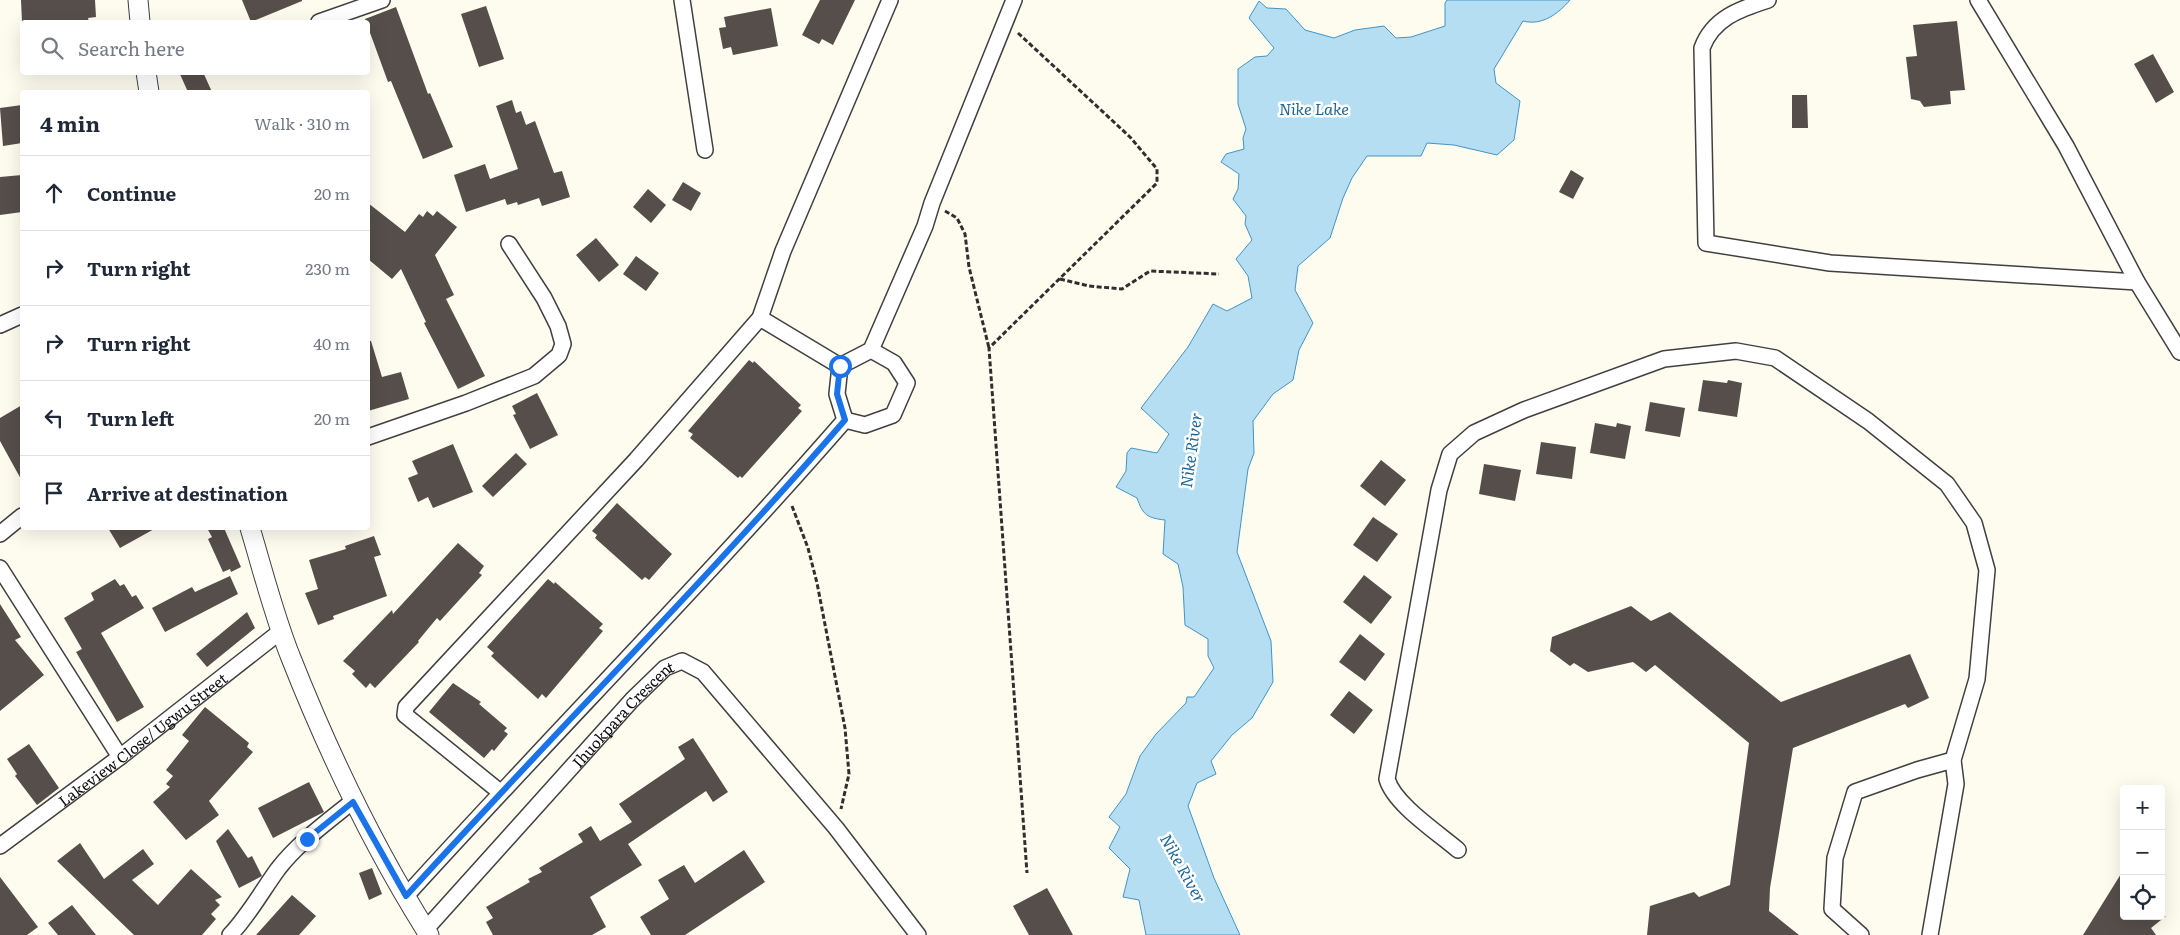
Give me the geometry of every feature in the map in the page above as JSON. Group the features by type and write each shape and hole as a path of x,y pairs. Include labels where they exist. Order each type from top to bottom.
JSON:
{"street":[{"path":"138,0 140,20"},
{"path":"325,20 382,0"},
{"path":"682,0 705,150"},
{"path":"500,792 405,715 406,707 636,460 760,318 783,251 890,0"},
{"path":"840,366 871,350 925,226 932,203 1014,0"},
{"path":"1768,0 1734,12 1707,34 1702,48 1706,243 1830,263 2137,282"},
{"path":"1978,0 2066,146 2137,282 2180,352"},
{"path":"146,75 148,90"},
{"path":"370,436 466,403 534,376 559,355 563,344 558,326 544,298 509,244"},
{"path":"0,325 20,316"},
{"path":"760,318 840,366"},
{"path":"845,420 865,425 893,415 907,384 894,363 871,350"},
{"path":"1458,850 1390,790 1388,779 1439,490 1450,454 1474,433 1524,410 1664,359 1736,351 1775,358 1868,421 1946,484 1974,523 1987,570 1977,679 1953,760 1956,784 1930,935"},
{"path":"840,366 837,394 845,420"},
{"path":"406,896 500,792 785,489 845,420"},
{"path":"0,534 20,518"},
{"path":"251,530 290,657 353,802 427,932"},
{"path":"0,568 120,757"},
{"name":"Lakeview Close/ Ugwu Street","path":"0,846 120,757 281,630"},
{"name":"Ihuokpara Crescent","path":"427,932 632,700 665,668 682,661 702,672 836,828 918,935"},
{"path":"1861,935 1832,909 1835,858 1856,792 1917,770 1953,760"},
{"path":"230,935 242,929 279,868 307,839 353,802"}],"path":[{"path":"990,348 1157,183 1157,169 1130,137 1005,21"},
{"path":"932,203 957,218 965,234 969,267 990,348 1027,873"},
{"path":"1060,279 1089,286 1122,289 1150,272 1219,274"},
{"path":"785,489 808,548 817,583 845,728 849,774 836,828"}],"water":[{"name":"Nike Lake","path":"1447,0 1570,0 1549,18 1537,22 1523,21 1494,69 1496,83 1520,101 1514,140 1497,155 1454,145 1427,143 1421,156 1367,156 1352,178 1343,198 1330,238 1298,266 1295,290 1313,323 1299,350 1293,380 1273,394 1253,421 1254,453 1248,469 1237,552 1271,641 1273,682 1252,718 1232,735 1211,761 1216,774 1197,783 1188,806 1214,878 1240,935 1146,935 1139,900 1123,897 1130,869 1109,848 1120,827 1109,817 1126,794 1140,756 1156,734 1186,703 1187,697 1194,697 1214,668 1208,656 1208,639 1185,625 1183,587 1178,564 1163,554 1165,520 1146,515 1137,498 1116,487 1126,471 1127,453 1131,448 1157,453 1169,434 1141,408 1188,347 1213,304 1227,311 1252,298 1248,276 1236,259 1252,240 1245,224 1246,216 1233,199 1238,189 1239,174 1221,162 1226,154 1244,149 1243,138 1246,129 1238,104 1238,69 1255,57 1267,56 1274,48 1249,18 1259,1 1267,8 1286,9 1305,30 1334,38 1355,30 1384,26 1396,38 1411,37 1445,26 1445,3"}],"building":[{"path":"21,0 95,0 96,17 88,18 88,20 22,20"},
{"path":"242,0 302,0 256,20 250,20"},
{"path":"820,0 855,0 833,45 822,39 819,44 802,35"},
{"path":"486,6 504,59 479,67 461,14"},
{"path":"396,7 428,94 430,93 453,147 423,159 391,81 388,82 370,33 370,20 365,19"},
{"path":"771,8 778,46 733,55 731,47 723,49 719,28 726,27 724,17"},
{"path":"1957,21 1965,90 1950,91 1951,104 1924,107 1920,101 1911,99 1906,57 1917,56 1913,25"},
{"path":"2153,54 2174,92 2156,103 2134,64"},
{"path":"180,75 204,75 211,90 187,90"},
{"path":"1792,95 1807,95 1808,128 1792,128"},
{"path":"512,100 516,113 521,111 526,125 535,121 554,173 562,171 570,197 542,206 539,198 518,205 517,202 507,205 505,199 466,212 454,175 485,164 490,179 518,169 496,106"},
{"path":"20,105 20,143 3,146 0,108"},
{"path":"1571,170 1584,178 1573,199 1559,192"},
{"path":"20,175 20,212 0,215 0,177"},
{"path":"683,182 701,193 691,211 672,200"},
{"path":"648,189 666,205 651,223 633,207"},
{"path":"370,205 405,232 419,214 423,217 427,211 433,216 437,211 457,227 435,255 454,295 446,299 485,376 458,389 424,323 426,322 401,269 392,279 370,261"},
{"path":"596,238 619,265 599,282 576,255"},
{"path":"636,256 659,273 646,291 623,274"},
{"path":"370,341 382,377 401,372 409,399 370,410"},
{"path":"749,360 753,363 754,361 801,405 798,408 802,411 742,478 740,476 738,478 690,438 693,434 688,431"},
{"path":"1703,380 1727,383 1728,380 1742,383 1737,417 1698,411"},
{"path":"537,393 558,435 530,449 513,415 516,414 512,406"},
{"path":"1650,402 1685,408 1680,437 1645,431"},
{"path":"20,406 20,477 0,441 0,418"},
{"path":"1595,423 1616,427 1617,423 1631,426 1625,459 1590,453"},
{"path":"1541,442 1576,447 1572,479 1536,474"},
{"path":"453,444 473,492 433,508 428,497 418,502 408,478 418,474 412,461"},
{"path":"516,453 527,464 493,497 482,486"},
{"path":"1381,460 1406,480 1385,506 1360,486"},
{"path":"1484,464 1521,470 1515,501 1479,494"},
{"path":"617,503 672,554 649,580 645,577 642,580 595,538 597,535 592,531"},
{"path":"1373,517 1398,534 1377,562 1353,545"},
{"path":"109,530 152,530 120,548"},
{"path":"208,530 225,530 241,567 231,572 230,569 223,572 208,539 212,537"},
{"path":"374,536 381,555 374,557 387,596 333,616 334,619 318,625 305,593 318,589 309,560 346,549 345,546"},
{"path":"458,543 484,566 479,573 482,575 440,621 437,618 419,642 375,688 370,683 366,688 352,674 355,671 343,661 392,610 393,614"},
{"path":"1364,575 1392,597 1371,624 1343,602"},
{"path":"230,576 238,594 165,632 152,608 192,587 195,592"},
{"path":"115,579 120,586 124,584 132,597 136,595 144,608 101,633 144,707 117,722 76,652 82,649 64,618 94,600 91,593"},
{"path":"548,579 554,584 555,582 603,624 599,628 603,631 546,698 542,694 538,699 491,656 494,653 487,647"},
{"path":"0,604 21,637 15,640 44,675 0,711"},
{"path":"1631,606 1651,621 1670,612 1781,702 1910,654 1929,698 1908,708 1905,704 1793,748 1770,888 1769,911 1799,935 1647,935 1650,906 1694,892 1699,897 1730,885 1749,743 1655,665 1646,672 1633,662 1588,672 1574,663 1570,666 1550,651 1552,637"},
{"path":"247,612 255,628 207,667 196,654"},
{"path":"1360,634 1385,654 1365,681 1339,662"},
{"path":"453,683 481,702 479,704 507,728 504,731 508,734 494,751 492,749 484,758 429,712"},
{"path":"1349,691 1373,710 1354,734 1330,715"},
{"path":"205,707 249,743 247,747 253,752 209,801 219,815 186,840 153,802 170,787 166,784 173,776 166,770 189,741 182,735"},
{"path":"693,738 728,792 713,802 706,791 628,844 642,865 590,897 606,927 592,935 493,935 486,922 493,918 486,907 530,882 528,879 542,872 539,868 583,842 578,834 591,826 600,841 632,822 619,804 685,759 678,747"},
{"path":"29,744 59,788 37,805 15,776 17,774 7,759"},
{"path":"309,782 324,812 273,838 258,808"},
{"path":"228,829 248,858 252,856 262,876 239,888 216,841"},
{"path":"80,843 104,879 143,849 154,864 132,880 158,905 191,869 222,897 215,900 220,905 211,914 216,919 202,935 134,935 57,861"},
{"path":"744,850 765,882 685,935 651,935 640,917 669,899 658,880 684,865 695,883"},
{"path":"372,868 382,894 369,900 359,873"},
{"path":"2120,875 2120,920 2161,920 2151,928 2156,935 2083,935"},
{"path":"0,877 38,927 27,935 0,935"},
{"path":"1047,888 1073,935 1029,935 1013,906"},
{"path":"292,895 316,916 299,935 256,935"},
{"path":"72,905 96,935 58,935 48,923"}],"route":[{"path":"307,839 353,802 406,896 500,792 785,489 845,420 837,394 840,366"}],"water label":[{"name":"Nike River","path":"1190,450"},
{"name":"Nike River","path":"1184,868"}]}
